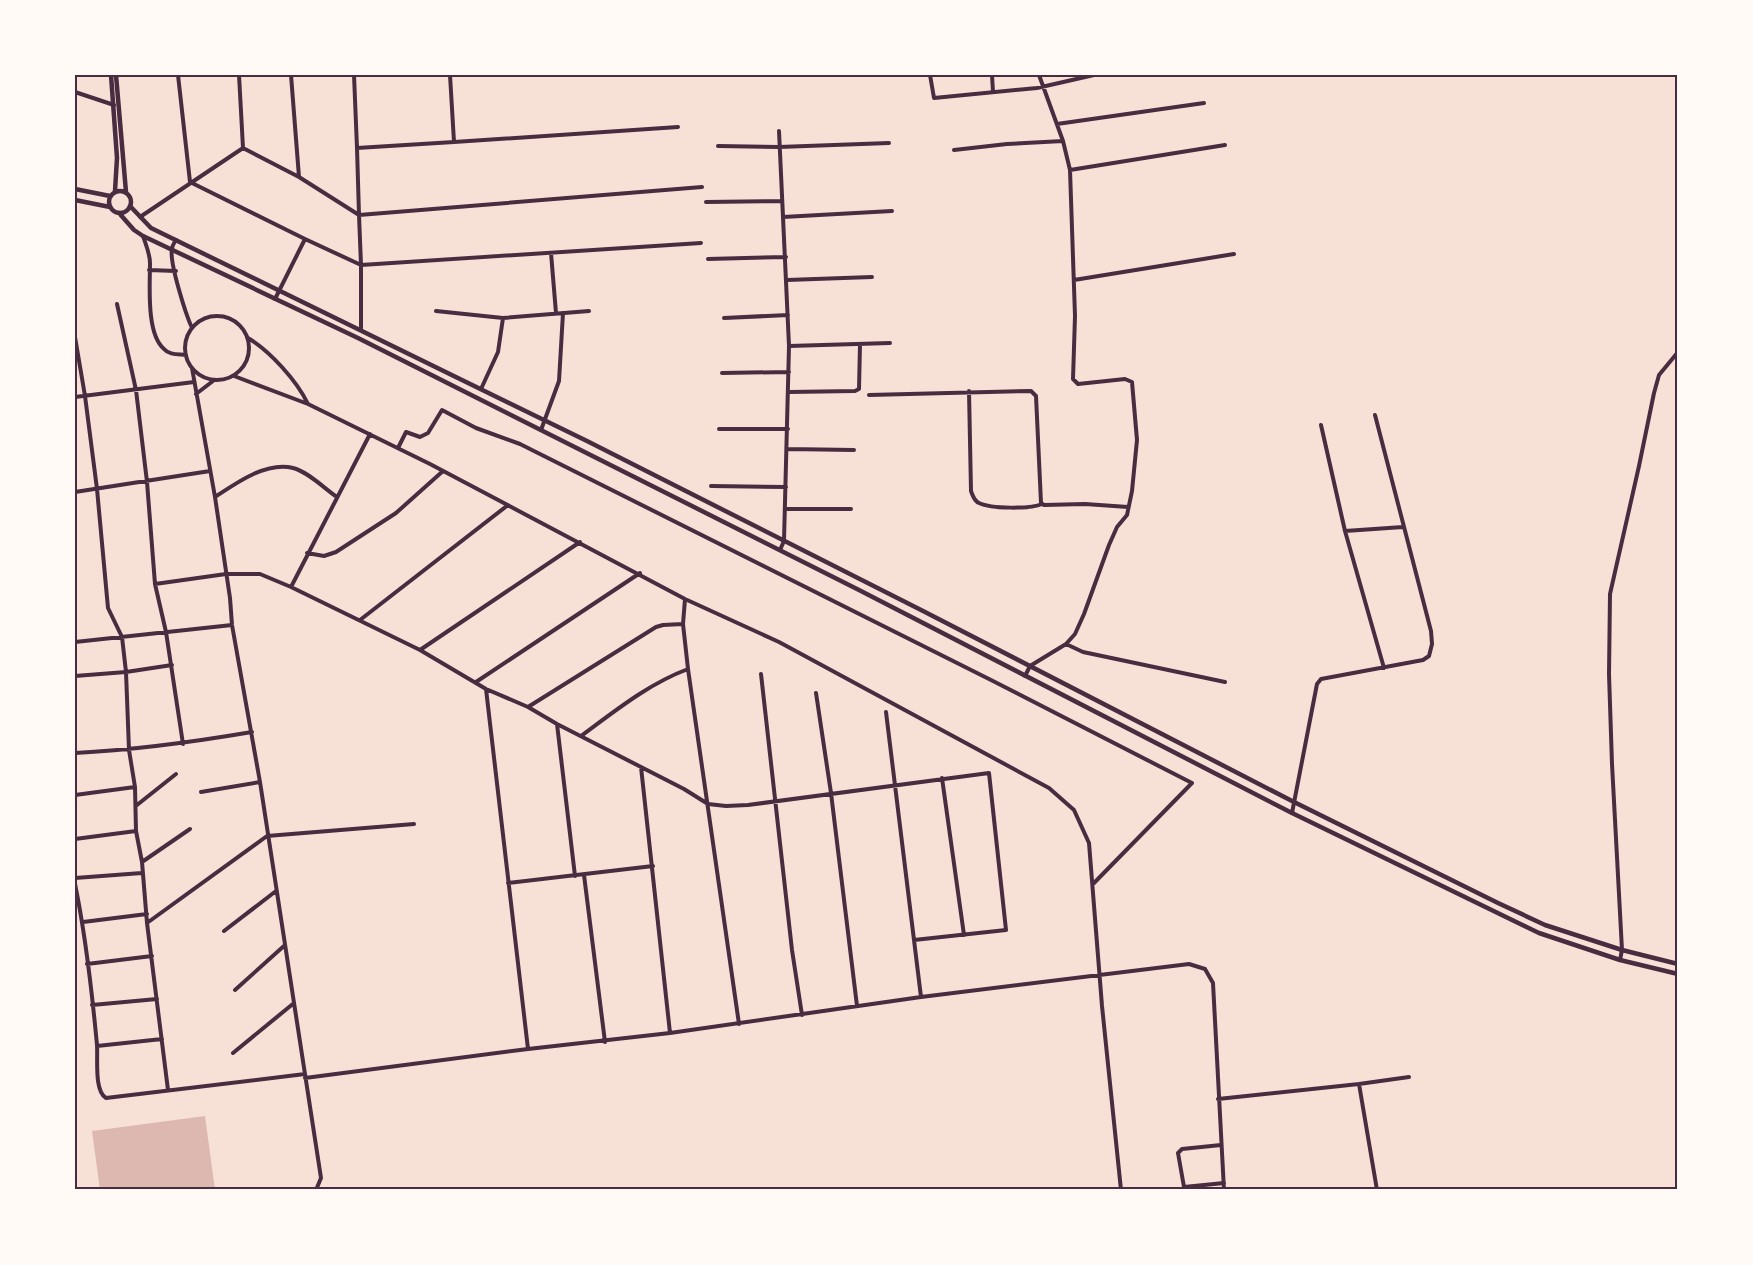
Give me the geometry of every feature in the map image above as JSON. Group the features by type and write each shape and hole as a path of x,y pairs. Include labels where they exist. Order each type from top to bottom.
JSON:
{"street":[{"path":"111,75 126,192 130,198 130,206 126,211 119,213"},
{"path":"110,207 110,196 115,191 117,158 117,75"},
{"path":"178,75 190,182"},
{"path":"239,75 243,148"},
{"path":"291,75 299,177"},
{"path":"354,75 361,329"},
{"path":"450,75 454,142"},
{"path":"930,75 934,98 1043,86 1094,75"},
{"path":"992,75 993,92"},
{"path":"1025,676 1030,666 1066,644 1075,634 1109,545 1117,527 1127,515 1137,440 1132,382 1125,379 1078,384 1073,379 1075,315 1070,170 1063,141 1039,75"},
{"path":"75,93 116,105"},
{"path":"1057,124 1204,103"},
{"path":"357,148 678,127"},
{"path":"779,131 789,346 784,541 780,550"},
{"path":"954,150 1063,141"},
{"path":"718,146 779,147 889,143"},
{"path":"1070,170 1225,145"},
{"path":"140,217 243,148"},
{"path":"243,148 299,177 359,215 702,187"},
{"path":"190,182 361,265 701,243"},
{"path":"75,189 110,196"},
{"path":"115,191 126,192"},
{"path":"75,200 110,207 143,236 541,430 1292,813 1539,933 1620,960 1678,974"},
{"path":"706,202 782,201"},
{"path":"130,206 150,228 361,329 784,541 1294,802 1545,925 1622,950 1678,964"},
{"path":"783,217 892,211"},
{"path":"143,236 148,252 151,314 156,337 162,348 169,353 186,355"},
{"path":"275,299 305,239"},
{"path":"176,240 171,250 184,312 192,328"},
{"path":"551,253 556,313"},
{"path":"1074,280 1234,254"},
{"path":"708,259 786,257"},
{"path":"149,270 176,271"},
{"path":"787,280 872,277"},
{"path":"117,304 136,390 147,482 155,584 172,665 183,744"},
{"path":"436,311 503,318 589,310"},
{"path":"541,430 559,381 563,313"},
{"path":"724,318 788,315"},
{"path":"308,404 302,392 262,346 247,338 236,323 218,316 200,321 187,336 186,355 192,368 215,496 232,625 252,732 321,1178 316,1190"},
{"path":"481,389 498,352 503,318"},
{"path":"75,337 97,489 108,608 122,637 126,672 129,750 135,787 136,831 142,862 147,923 168,1090"},
{"path":"192,368 203,377 213,381 234,376 247,359 249,349 247,338"},
{"path":"789,346 890,343"},
{"path":"789,392 855,392 860,380 861,344"},
{"path":"1620,960 1622,950 1611,741 1610,594 1659,375 1678,352"},
{"path":"722,373 789,372"},
{"path":"234,376 308,404 370,434 686,599 779,642 1049,788 1074,810 1089,843 1121,1190"},
{"path":"196,394 213,381"},
{"path":"75,398 194,382"},
{"path":"969,391 971,491 980,503 1009,507 1085,504 1128,507"},
{"path":"869,395 1031,391 1036,396 1042,504"},
{"path":"398,448 406,432 420,437 428,432 442,410 476,428 520,444 1192,783 1093,884"},
{"path":"1292,813 1317,684 1321,679 1423,660 1429,656 1432,644 1431,631 1375,414"},
{"path":"1321,424 1345,531 1384,668"},
{"path":"720,429 788,429"},
{"path":"291,587 370,434"},
{"path":"788,449 854,450"},
{"path":"215,496 241,480 271,469 292,467 300,470 337,497"},
{"path":"75,492 210,471"},
{"path":"307,553 324,556 336,552 396,513 443,471"},
{"path":"711,486 786,487"},
{"path":"360,620 508,505"},
{"path":"785,509 851,509"},
{"path":"1345,531 1403,526"},
{"path":"420,650 580,542"},
{"path":"476,682 640,573"},
{"path":"155,584 226,574 260,574 420,650 486,689 528,707 708,804 726,806 989,773 1006,930 914,940"},
{"path":"686,599 683,624 688,669 739,1024"},
{"path":"528,707 656,627 683,624"},
{"path":"75,642 232,625"},
{"path":"1066,644 1083,652 1225,682"},
{"path":"75,676 172,665"},
{"path":"581,736 623,705 669,676 688,669"},
{"path":"761,674 792,950 802,1015"},
{"path":"486,689 528,1049"},
{"path":"816,693 831,793 857,1006"},
{"path":"886,712 921,997"},
{"path":"557,724 575,876"},
{"path":"75,753 183,744 252,732"},
{"path":"641,767 670,1033"},
{"path":"136,806 176,774"},
{"path":"942,778 964,935"},
{"path":"201,792 260,782"},
{"path":"75,795 135,787"},
{"path":"147,923 267,836 414,824"},
{"path":"142,862 190,829"},
{"path":"75,839 136,831"},
{"path":"508,883 653,866"},
{"path":"75,878 142,873"},
{"path":"584,875 605,1042"},
{"path":"75,884 83,922 97,1046 98,1086 106,1098 605,1042 921,997 1189,964 1205,969 1213,983 1224,1190"},
{"path":"224,931 276,891"},
{"path":"83,922 147,914"},
{"path":"235,990 285,945"},
{"path":"87,964 152,956"},
{"path":"92,1005 157,999"},
{"path":"233,1053 294,1003"},
{"path":"97,1046 162,1040"},
{"path":"1218,1099 1409,1077"},
{"path":"1359,1084 1377,1190"},
{"path":"1221,1144 1182,1149 1178,1153 1184,1186 1224,1183"}],"shaded area":[{"path":"205,1116 215,1190 100,1190 92,1131"}]}
